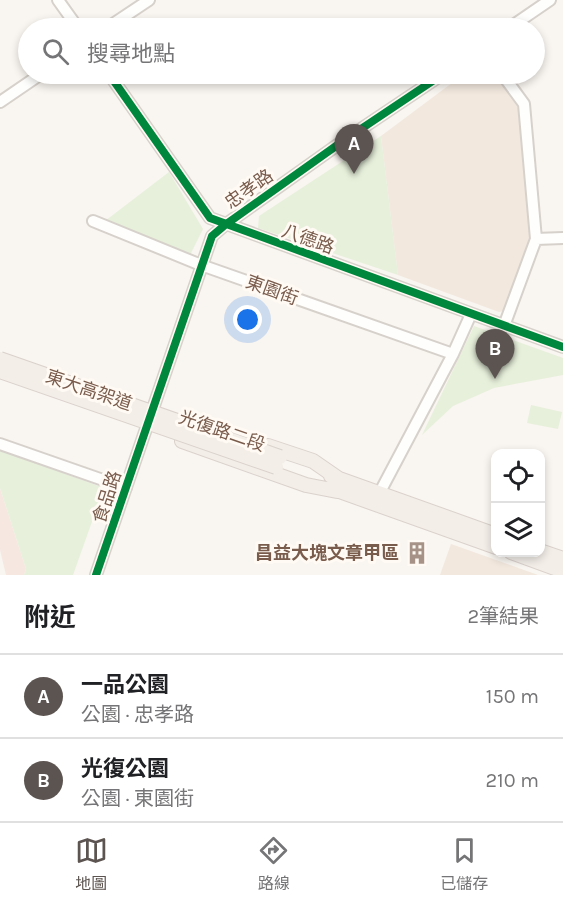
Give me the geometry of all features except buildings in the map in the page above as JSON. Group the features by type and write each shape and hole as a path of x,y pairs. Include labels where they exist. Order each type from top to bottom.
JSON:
{"main road":[{"name":"光復路二段","path":"0,353 313,462 338,485"},
{"name":"東大高架道","path":"0,359 278,462"},
{"path":"0,365 103,401 146,428"},
{"name":"東大高架道","path":"0,371 278,462"},
{"name":"光復路二段","path":"0,376 306,485 338,485 380,492 491,534"},
{"name":"光復路二段","path":"278,462 491,545"},
{"path":"545,553 563,559"},
{"path":"525,557 563,571"}],"street":[{"path":"58,0 71,18"},
{"path":"122,18 149,0"},
{"path":"524,18 550,0"},
{"path":"0,102 26,84"},
{"name":"八德路","path":"116,84 210,218 563,347"},
{"name":"忠孝路","path":"146,428 212,236 344,141 428,84"},
{"path":"504,326 536,239 524,104 509,84"},
{"name":"東園街","path":"93,221 201,265 453,354"},
{"path":"536,239 563,238"},
{"path":"380,492 453,354 471,314"},
{"name":"食品路","path":"96,575 146,428"},
{"path":"0,444 126,488"}],"shaded area":[{"path":"451,84 502,84 522,114 531,219 528,245 507,310 499,312 398,275 381,136"},
{"path":"0,488 26,569 24,575 6,575 0,550"},
{"path":"451,544 538,575 440,575"}],"green space":[{"path":"381,136 398,275 258,228 259,216"},
{"path":"169,172 203,229 190,255 105,221"},
{"path":"474,326 563,358 563,375 494,388 453,406 422,435"},
{"path":"531,405 562,412 558,429 527,423"},
{"path":"0,450 104,488 73,575 24,575 26,569 0,488"}],"cycle path":[{"path":"116,84 210,218 563,347"},
{"path":"96,575 212,236 343,141 428,84"}],"place":[{"name":"一品公園","path":"354,174"},
{"name":"光復公園","path":"495,379"},
{"name":"昌益大塊文章甲區","path":"417,553"}]}
